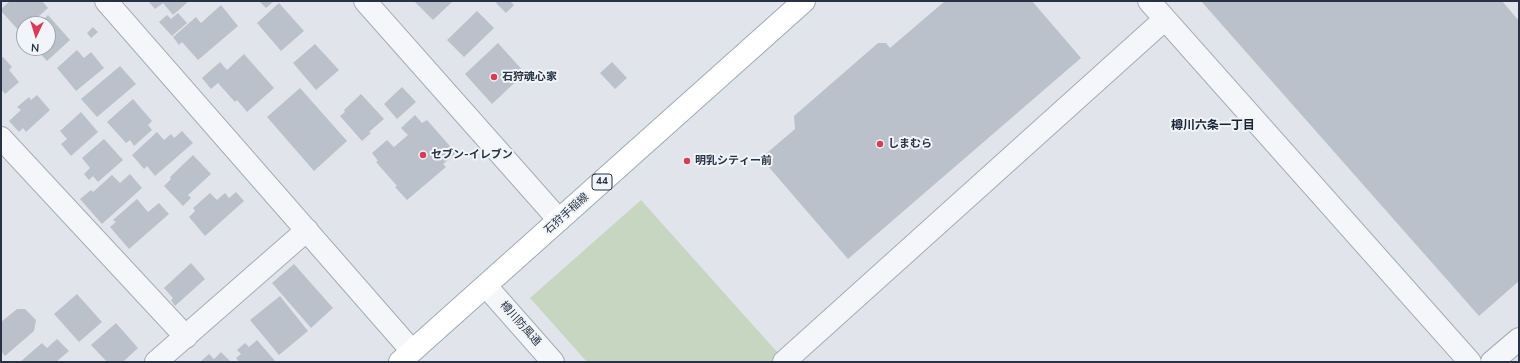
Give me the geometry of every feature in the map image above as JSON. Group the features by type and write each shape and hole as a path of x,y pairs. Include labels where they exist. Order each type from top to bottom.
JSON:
{"main road":[{"name":"石狩手稲線","path":"406,357 804,1"}],"street":[{"path":"106,1 308,230 406,357"},
{"path":"365,1 559,220"},
{"path":"1149,1 1470,362"},
{"path":"784,362 1164,19"},
{"path":"1,138 186,336"},
{"path":"156,362 308,230"},
{"name":"樽川防風通","path":"486,286 553,362"},
{"path":"1492,362 1519,339"}],"green space":[{"path":"641,200 786,362 587,362 530,298"}],"building":[{"path":"10,1 42,1 48,8 39,16 16,16 16,28 1,11 1,9"},
{"path":"148,1 189,1 173,15 163,3 155,9"},
{"path":"259,1 274,1 266,8"},
{"path":"414,1 453,1 433,20"},
{"path":"498,1 510,1 514,5 506,13 496,3"},
{"name":"しまむら","path":"945,1 1032,1 1081,58 848,259 761,158 795,129 794,116 878,43 886,43 890,48"},
{"path":"1201,1 1502,1 1519,21 1519,281 1479,316"},
{"path":"279,3 304,31 281,51 257,23"},
{"path":"221,5 238,26 198,60 182,42 179,45 173,37 196,17 201,23"},
{"path":"477,11 494,28 464,57 447,40"},
{"path":"178,13 187,23 172,36 159,22 167,15 171,19"},
{"path":"56,24 70,40 56,53"},
{"path":"93,27 98,32 91,38 87,33"},
{"path":"498,43 525,73 492,104 465,74"},
{"path":"315,44 339,70 316,90 293,63"},
{"path":"77,50 84,58 91,52 104,68 76,91 57,68"},
{"path":"244,54 274,88 247,112 237,100 235,102 218,83 211,89 202,78 220,62 227,70"},
{"path":"42,56 52,56 47,61"},
{"path":"3,57 12,67 9,70 19,82 5,94 2,90 1,91 1,58"},
{"path":"612,62 627,78 615,89 600,73"},
{"path":"120,66 136,84 97,117 81,99"},
{"path":"402,87 416,102 397,119 384,104"},
{"path":"300,88 347,141 314,171 267,117"},
{"path":"361,94 384,119 369,132 371,133 362,141 340,116 345,112 344,110"},
{"path":"37,95 50,110 26,132 23,128 19,132 9,121 21,110 17,107 29,97 31,100"},
{"path":"133,99 152,121 148,125 152,130 134,146 130,140 126,143 107,122"},
{"path":"81,112 98,132 71,156 61,144 67,139 60,131"},
{"path":"415,115 422,123 427,120 456,153 443,164 446,167 407,200 376,162 378,161 372,153 387,140 394,147 408,135 401,128"},
{"path":"182,131 193,143 155,176 147,166 144,169 132,155 157,132 164,140 171,134 174,138"},
{"path":"104,139 123,160 98,182 93,176 89,180 84,174 90,168 82,158"},
{"path":"193,155 211,174 188,195 191,198 183,206 164,186 171,179 170,177"},
{"path":"130,174 142,188 102,224 80,199 91,190 93,192 112,175 120,183"},
{"path":"236,192 244,201 205,236 189,217 195,211 193,208 210,193 217,200 225,193 229,198"},
{"path":"137,199 148,212 159,203 169,214 129,249 110,227 116,222 113,220"},
{"path":"191,263 205,279 175,306 171,300 173,298 164,288"},
{"path":"294,264 333,308 311,328 272,283"},
{"path":"77,294 102,322 79,342 54,314"},
{"path":"280,296 308,331 279,355 250,320"},
{"path":"17,309 25,309 36,320 34,331 5,356 1,351 1,322"},
{"path":"116,323 138,348 124,361 125,362 107,362 91,345"},
{"path":"57,339 69,351 56,362 20,362 42,343 47,348"},
{"path":"257,340 276,362 239,362 236,358 241,354 237,350 245,343 249,347"},
{"path":"221,352 231,362 200,362 209,354 214,359"}],"place":[{"name":"石狩魂心家","path":"494,77"},
{"name":"しまむら","path":"880,144"},
{"name":"セブン-イレブン","path":"423,155"},
{"name":"明乳シティー前","path":"687,161"}],"district":[{"name":"樽川六条一丁目","path":"1213,126"}]}
